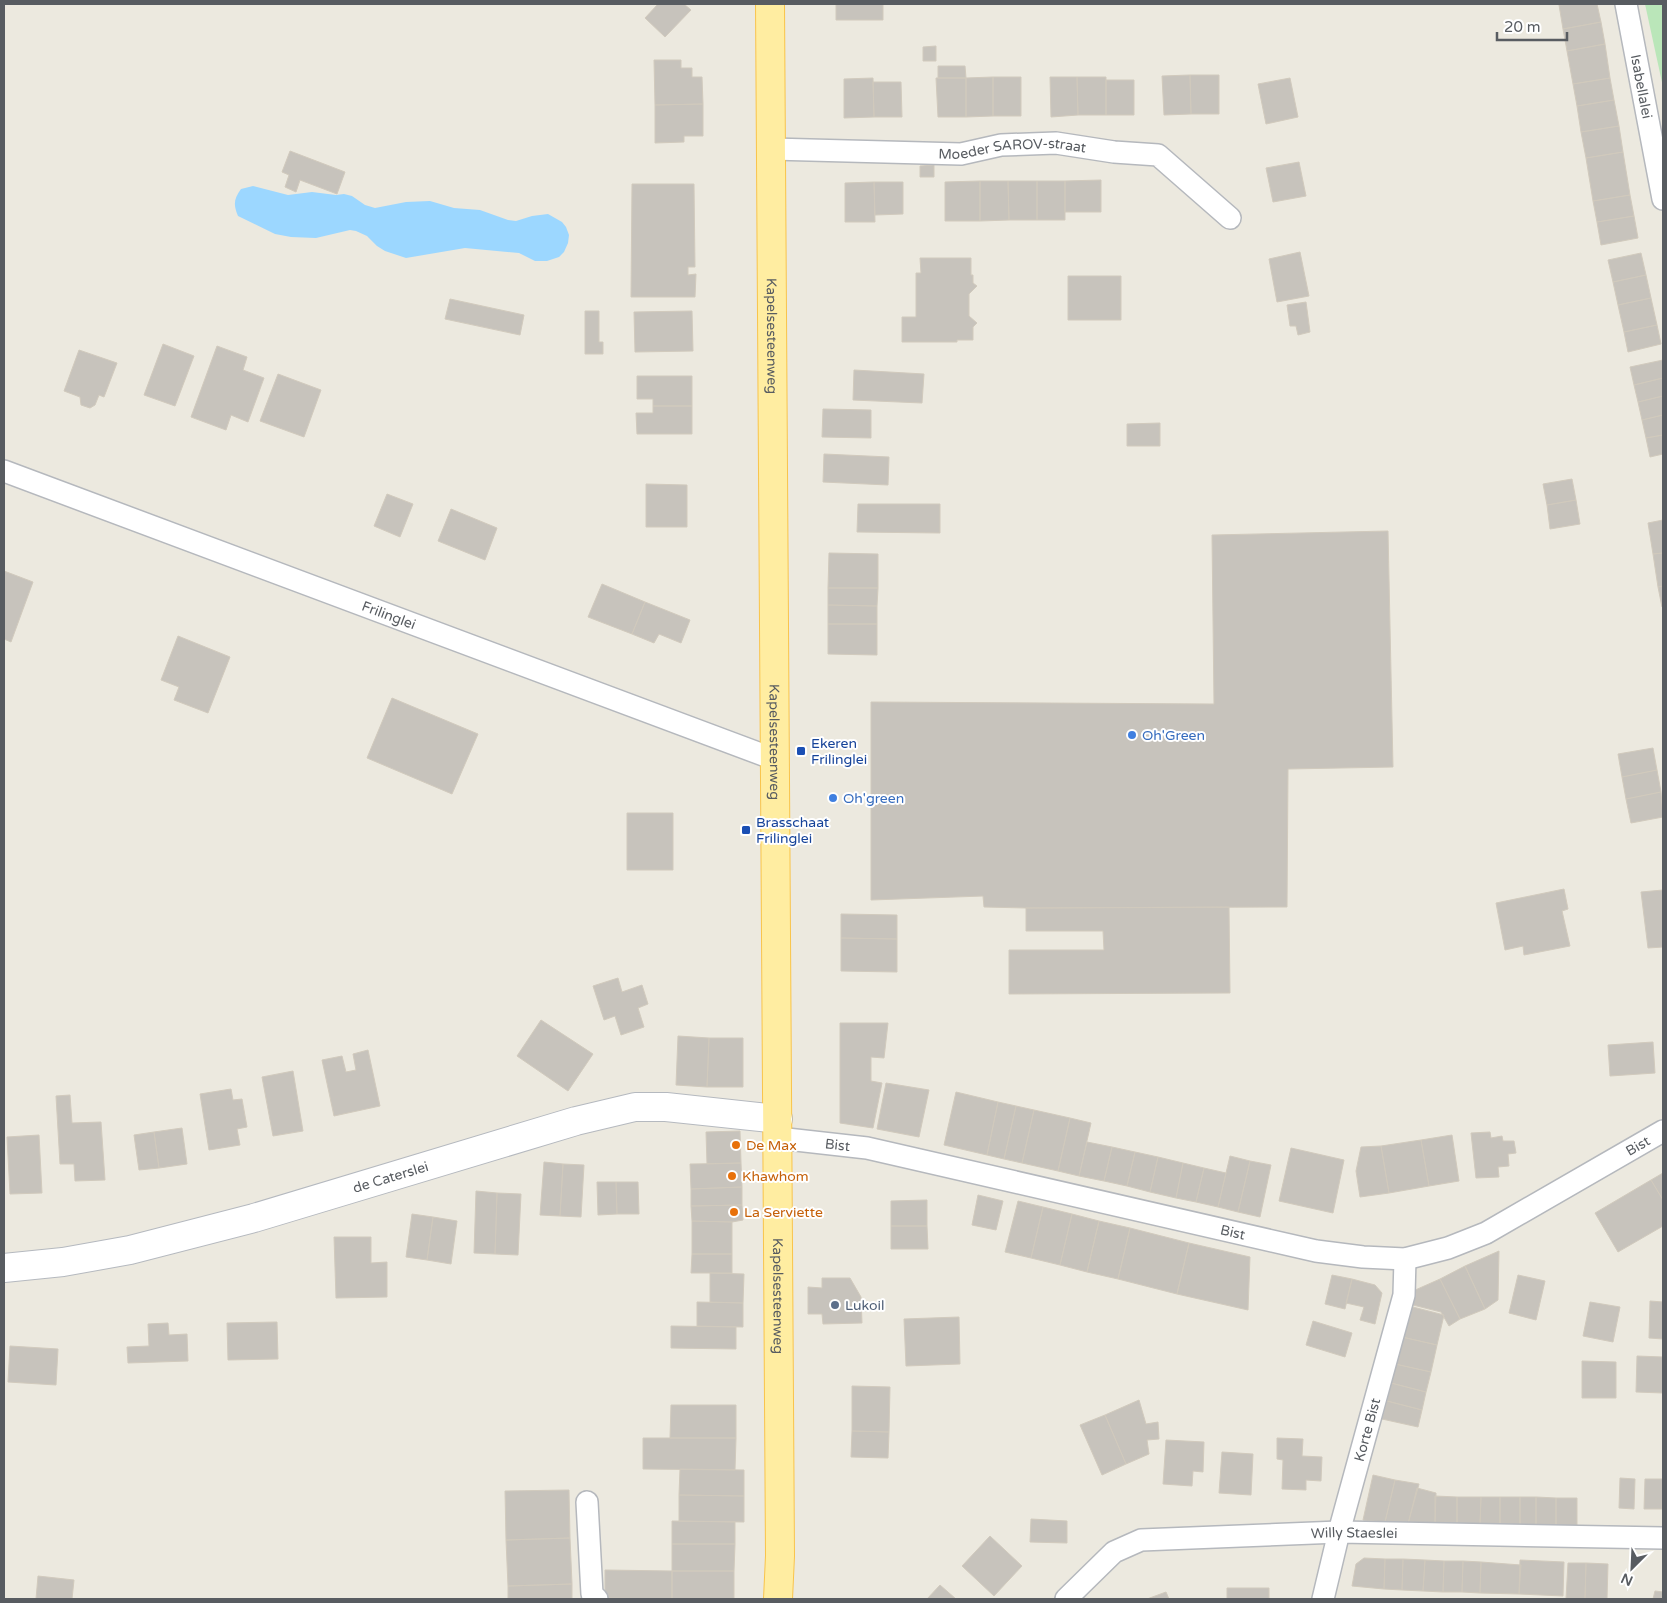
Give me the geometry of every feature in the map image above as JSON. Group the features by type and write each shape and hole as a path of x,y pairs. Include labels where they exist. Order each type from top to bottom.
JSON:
{"main road":[{"name":"Kapelsesteenweg","path":"770,4 778,1128 780,1556 778,1599"}],"street":[{"name":"Isabellalei","path":"1626,4 1663,199"},
{"name":"Moeder SAROV-straat","path":"772,149 961,154 1001,145 1056,143 1114,152 1158,155 1230,218"},
{"name":"Frilinglei","path":"4,471 774,759"},
{"name":"de Caterslei","path":"4,1268 62,1262 130,1250 254,1218 576,1121 635,1107 666,1107 778,1128"},
{"name":"Bist","path":"778,1128 1316,1251 1363,1257 1405,1259 1448,1248 1486,1233 1663,1131"},
{"name":"Korte Bist","path":"1323,1599 1339,1532 1404,1295 1405,1259"},
{"path":"587,1502 592,1594 597,1599"},
{"name":"Willy Staeslei","path":"1066,1599 1114,1552 1141,1540 1339,1532 1663,1538"}],"green space":[{"path":"1645,4 1663,4 1663,87"}],"water":[{"path":"253,186 288,195 312,192 344,194 375,208 406,202 430,201 454,208 480,210 516,221 548,214 562,222 566,227 569,235 568,243 564,252 559,257 547,261 535,261 519,253 465,248 406,258 385,251 367,236 356,231 350,230 316,238 275,234 238,216 235,208 237,196 241,189"}],"building":[{"path":"658,4 684,4 691,10 665,37 645,18"},
{"path":"836,4 883,4 883,20 836,20"},
{"path":"1597,4 1601,22 1563,29 1559,5"},
{"path":"1601,22 1605,44 1567,51 1563,29"},
{"path":"1605,44 1610,78 1573,84 1567,51"},
{"path":"936,46 936,61 923,61 923,47"},
{"path":"654,60 681,60 681,68 692,68 692,77 702,77 703,104 655,105"},
{"path":"938,66 965,66 966,78 938,78"},
{"path":"1190,75 1191,114 1164,115 1162,76"},
{"path":"1190,75 1219,75 1219,114 1191,114"},
{"path":"993,77 1021,77 1021,116 993,116"},
{"path":"993,77 993,116 966,117 966,78"},
{"path":"1050,77 1077,77 1078,115 1051,117"},
{"path":"1077,77 1106,77 1106,115 1078,115"},
{"path":"873,78 874,117 844,118 844,79"},
{"path":"936,78 966,78 966,117 938,117"},
{"path":"1290,78 1298,117 1266,124 1258,84"},
{"path":"1610,78 1614,100 1577,106 1573,84"},
{"path":"1106,80 1134,80 1134,115 1106,115"},
{"path":"873,82 901,82 902,117 874,117"},
{"path":"1614,100 1619,126 1581,132 1577,106"},
{"path":"703,104 703,136 684,136 684,142 655,143 655,105"},
{"path":"1619,126 1623,152 1586,158 1581,132"},
{"path":"290,151 345,172 337,194 300,180 296,192 285,187 289,175 282,172"},
{"path":"1623,152 1630,195 1593,201 1586,158"},
{"path":"1299,162 1306,196 1273,202 1266,168"},
{"path":"934,165 934,177 920,177 920,166"},
{"path":"1101,180 1101,212 1065,212 1065,181"},
{"path":"980,181 1008,181 1009,220 980,221"},
{"path":"980,181 980,221 945,221 945,182"},
{"path":"1008,181 1037,181 1037,220 1009,220"},
{"path":"1037,181 1065,181 1065,220 1037,220"},
{"path":"874,182 875,222 845,222 845,183"},
{"path":"874,182 903,182 903,214 875,215"},
{"path":"632,184 694,184 695,267 688,267 688,275 696,274 695,297 631,297"},
{"path":"1630,195 1634,216 1597,222 1593,201"},
{"path":"1634,216 1638,238 1601,245 1597,222"},
{"path":"1300,252 1309,296 1277,302 1269,259"},
{"path":"1641,253 1646,275 1613,282 1608,260"},
{"path":"920,258 971,258 971,275 973,275 973,283 977,286 969,294 969,316 977,323 973,327 973,340 957,340 957,342 902,342 902,317 916,317 916,273 921,273"},
{"path":"1646,275 1651,298 1618,305 1613,282"},
{"path":"1068,276 1121,276 1121,320 1068,320"},
{"path":"1651,298 1657,325 1624,332 1618,305"},
{"path":"450,299 524,315 520,335 445,319"},
{"path":"1306,302 1310,332 1298,335 1296,326 1290,326 1287,305"},
{"path":"585,311 599,311 599,342 603,342 603,354 585,354"},
{"path":"692,311 693,351 635,352 634,312"},
{"path":"1657,325 1661,344 1628,352 1624,332"},
{"path":"163,344 194,356 175,406 144,395"},
{"path":"217,346 247,357 243,370 264,378 248,422 231,415 226,430 191,417"},
{"path":"79,350 117,363 104,397 99,395 95,405 90,408 81,405 80,397 64,391"},
{"path":"1663,360 1663,378 1634,385 1630,367"},
{"path":"854,370 924,374 922,403 853,400"},
{"path":"278,374 321,390 304,437 260,421"},
{"path":"637,376 692,376 692,406 653,406 653,399 637,399"},
{"path":"1663,378 1663,396 1638,402 1634,385"},
{"path":"1663,396 1663,415 1642,420 1638,402"},
{"path":"653,406 692,406 692,434 637,434 636,413 653,413"},
{"path":"823,409 871,410 871,438 822,437"},
{"path":"1663,415 1663,435 1646,438 1642,420"},
{"path":"1160,423 1160,446 1127,446 1127,424"},
{"path":"1663,435 1663,454 1650,457 1646,438"},
{"path":"824,454 889,457 888,485 823,482"},
{"path":"1572,479 1576,500 1547,505 1543,484"},
{"path":"646,484 687,485 687,527 646,527"},
{"path":"387,494 413,504 400,537 374,526"},
{"path":"1576,500 1580,524 1550,529 1547,505"},
{"path":"858,504 940,504 940,533 857,532"},
{"path":"451,509 497,528 485,560 438,541"},
{"path":"1663,520 1663,553 1653,554 1648,523"},
{"name":"Oh'Green","path":"1388,531 1393,767 1288,769 1287,907 984,907 983,896 871,900 871,702 1214,704 1212,535"},
{"path":"829,553 878,554 878,588 828,588"},
{"path":"1663,553 1663,586 1658,587 1653,554"},
{"path":"4,571 33,582 11,642 4,639"},
{"path":"602,584 645,602 632,634 588,617"},
{"path":"1663,586 1663,607 1662,607 1658,587"},
{"path":"828,588 878,588 877,606 828,605"},
{"path":"645,602 690,620 681,643 659,634 654,643 632,634"},
{"path":"828,605 877,606 877,624 828,624"},
{"path":"828,624 877,624 877,655 828,654"},
{"path":"178,636 230,657 208,713 174,700 179,687 161,680"},
{"path":"392,698 478,734 452,794 367,758"},
{"path":"1653,748 1657,770 1622,777 1618,754"},
{"path":"1657,770 1661,792 1626,799 1622,777"},
{"path":"1661,792 1663,817 1631,823 1626,799"},
{"path":"627,813 673,813 673,870 627,870"},
{"path":"1564,889 1568,909 1562,911 1570,946 1524,955 1523,946 1505,950 1496,903"},
{"path":"1663,890 1663,947 1648,948 1641,892"},
{"path":"1229,907 1230,993 1009,994 1009,950 1104,950 1103,931 1026,931 1026,908"},
{"path":"841,914 897,915 897,939 841,938"},
{"path":"841,938 897,939 897,972 841,971"},
{"path":"618,978 622,992 642,985 648,1004 638,1008 644,1027 621,1035 615,1016 604,1020 593,986"},
{"path":"541,1020 593,1054 568,1091 517,1056"},
{"path":"840,1023 888,1023 884,1058 871,1057 871,1081 882,1083 873,1128 840,1123"},
{"path":"678,1036 709,1038 707,1087 676,1085"},
{"path":"709,1038 743,1038 743,1087 707,1087"},
{"path":"1653,1042 1655,1073 1610,1076 1608,1045"},
{"path":"368,1050 380,1106 334,1116 322,1060 342,1056 346,1072 356,1070 353,1054"},
{"path":"293,1071 303,1131 273,1136 262,1077"},
{"path":"886,1083 929,1090 919,1137 877,1129"},
{"path":"231,1089 233,1100 242,1099 247,1127 237,1129 240,1145 209,1150 200,1094"},
{"path":"956,1092 998,1102 987,1155 944,1145"},
{"path":"70,1095 72,1123 101,1122 105,1180 75,1181 74,1164 60,1164 56,1096"},
{"path":"998,1102 1016,1106 1004,1159 987,1155"},
{"path":"1016,1106 1034,1110 1022,1163 1004,1159"},
{"path":"1034,1110 1070,1118 1058,1171 1022,1163"},
{"path":"1070,1118 1091,1123 1079,1176 1058,1171"},
{"path":"182,1128 187,1164 159,1168 154,1132"},
{"path":"740,1131 741,1163 707,1164 706,1132"},
{"path":"154,1132 159,1168 139,1170 134,1135"},
{"path":"1490,1132 1491,1138 1502,1136 1503,1141 1514,1141 1516,1153 1508,1154 1509,1166 1498,1167 1499,1177 1476,1178 1471,1133"},
{"path":"39,1135 42,1193 10,1194 7,1137"},
{"path":"1452,1135 1459,1181 1429,1186 1421,1140"},
{"path":"1421,1140 1429,1186 1389,1193 1381,1146"},
{"path":"1087,1142 1112,1147 1104,1181 1079,1176"},
{"path":"1381,1146 1389,1193 1360,1197 1356,1171 1361,1147"},
{"path":"1112,1147 1135,1152 1127,1186 1104,1181"},
{"path":"1291,1148 1344,1160 1333,1213 1279,1201"},
{"path":"1135,1152 1158,1157 1150,1192 1127,1186"},
{"path":"1230,1156 1250,1161 1238,1212 1218,1207"},
{"path":"1158,1157 1183,1163 1176,1198 1150,1192"},
{"path":"1250,1161 1271,1165 1260,1217 1238,1212"},
{"path":"544,1162 563,1164 560,1216 540,1215"},
{"path":"741,1163 742,1187 691,1189 690,1164"},
{"path":"1183,1163 1204,1168 1196,1202 1176,1198"},
{"path":"563,1164 584,1165 581,1217 560,1216"},
{"path":"1204,1168 1226,1173 1218,1207 1196,1202"},
{"path":"1663,1173 1663,1200 1651,1180"},
{"path":"1651,1180 1663,1200 1663,1226 1618,1252 1595,1213"},
{"path":"597,1182 616,1182 617,1214 598,1215"},
{"path":"616,1182 638,1182 639,1214 617,1214"},
{"path":"742,1187 742,1205 691,1206 691,1189"},
{"path":"476,1191 497,1193 495,1254 474,1253"},
{"path":"497,1193 521,1194 518,1255 495,1254"},
{"path":"978,1195 1003,1201 996,1230 972,1225"},
{"path":"927,1200 927,1226 891,1226 891,1201"},
{"path":"1018,1201 1043,1207 1031,1258 1005,1252"},
{"path":"742,1205 743,1220 732,1222 692,1221 691,1206"},
{"path":"1043,1207 1072,1214 1060,1265 1031,1258"},
{"path":"412,1214 433,1217 427,1260 406,1257"},
{"path":"1072,1214 1099,1221 1087,1272 1060,1265"},
{"path":"433,1217 457,1221 451,1264 427,1260"},
{"path":"692,1221 732,1222 732,1254 692,1254"},
{"path":"1099,1221 1130,1228 1118,1279 1087,1272"},
{"path":"891,1226 927,1226 928,1249 891,1249"},
{"path":"1130,1228 1189,1243 1177,1294 1118,1279"},
{"path":"334,1237 371,1237 371,1263 387,1262 387,1297 336,1298"},
{"path":"1189,1243 1250,1257 1248,1310 1177,1294"},
{"path":"1499,1251 1498,1300 1485,1309 1465,1266"},
{"path":"692,1254 732,1254 732,1273 691,1273"},
{"path":"1465,1266 1485,1309 1460,1319 1440,1279"},
{"path":"710,1273 744,1274 743,1303 710,1302"},
{"path":"1332,1275 1352,1279 1345,1309 1325,1304"},
{"path":"1518,1275 1545,1281 1536,1320 1509,1313"},
{"name":"Lukoil","path":"822,1278 850,1278 861,1297 862,1323 823,1324 822,1314 808,1314 808,1287 822,1288"},
{"path":"1352,1279 1375,1285 1382,1293 1375,1324 1360,1320 1364,1307 1346,1303"},
{"path":"1440,1279 1460,1319 1449,1326 1441,1312 1409,1304 1413,1291"},
{"path":"1650,1301 1663,1302 1663,1339 1649,1338"},
{"path":"697,1302 743,1303 743,1327 697,1326"},
{"path":"1590,1302 1620,1307 1613,1342 1583,1336"},
{"path":"1409,1306 1444,1315 1437,1345 1402,1337"},
{"path":"959,1317 960,1364 906,1366 904,1319"},
{"path":"1313,1321 1352,1333 1345,1357 1306,1345"},
{"path":"277,1322 278,1359 228,1360 227,1323"},
{"path":"168,1323 169,1335 187,1334 188,1361 128,1363 127,1347 149,1346 148,1324"},
{"path":"671,1326 736,1327 736,1349 671,1348"},
{"path":"1402,1337 1437,1345 1431,1372 1395,1364"},
{"path":"10,1346 58,1349 56,1385 8,1382"},
{"path":"1637,1356 1663,1357 1663,1393 1636,1392"},
{"path":"1582,1361 1616,1362 1616,1398 1582,1398"},
{"path":"1395,1364 1431,1372 1426,1392 1391,1383"},
{"path":"1391,1383 1426,1392 1422,1410 1387,1401"},
{"path":"852,1386 890,1387 889,1432 852,1431"},
{"path":"1139,1400 1146,1424 1158,1422 1159,1439 1147,1440 1149,1454 1126,1464 1105,1415"},
{"path":"1387,1401 1422,1410 1418,1427 1382,1419"},
{"path":"671,1405 736,1405 736,1438 670,1438"},
{"path":"1105,1415 1126,1464 1102,1475 1080,1425"},
{"path":"852,1431 889,1432 888,1458 851,1457"},
{"path":"643,1438 736,1438 735,1470 643,1469"},
{"path":"1277,1438 1303,1439 1302,1456 1322,1457 1321,1481 1306,1480 1306,1490 1282,1489 1283,1460 1277,1459"},
{"path":"1166,1440 1204,1442 1203,1472 1193,1471 1192,1486 1163,1484"},
{"path":"1222,1452 1253,1454 1251,1495 1219,1493"},
{"path":"680,1469 744,1470 744,1496 679,1495"},
{"path":"1373,1475 1395,1480 1385,1522 1363,1520"},
{"path":"1620,1478 1635,1479 1634,1509 1619,1508"},
{"path":"1645,1479 1663,1479 1662,1509 1644,1509"},
{"path":"1395,1480 1419,1484 1408,1524 1385,1522"},
{"path":"1417,1488 1436,1493 1435,1525 1408,1524"},
{"path":"569,1490 570,1538 506,1540 505,1491"},
{"path":"679,1495 744,1496 744,1522 679,1521"},
{"path":"1435,1496 1457,1497 1457,1525 1435,1525"},
{"path":"1457,1497 1481,1497 1480,1525 1457,1525"},
{"path":"1481,1497 1500,1497 1500,1526 1480,1525"},
{"path":"1500,1497 1520,1497 1520,1526 1500,1526"},
{"path":"1520,1497 1536,1497 1536,1526 1520,1526"},
{"path":"1536,1497 1556,1498 1556,1526 1536,1526"},
{"path":"1556,1498 1577,1498 1577,1527 1556,1526"},
{"path":"1031,1519 1067,1521 1067,1543 1030,1542"},
{"path":"672,1521 735,1522 735,1544 672,1544"},
{"path":"990,1536 1022,1566 994,1596 962,1566"},
{"path":"570,1538 572,1584 508,1586 506,1540"},
{"path":"672,1544 735,1544 734,1571 672,1571"},
{"path":"1364,1558 1385,1559 1384,1589 1352,1586 1356,1564"},
{"path":"1385,1559 1403,1559 1402,1590 1384,1589"},
{"path":"1403,1559 1425,1560 1423,1591 1402,1590"},
{"path":"1425,1560 1444,1561 1443,1592 1423,1591"},
{"path":"1520,1560 1564,1562 1563,1596 1519,1594"},
{"path":"1444,1561 1463,1561 1462,1592 1443,1592"},
{"path":"1463,1561 1481,1562 1480,1593 1462,1592"},
{"path":"1481,1562 1521,1565 1519,1594 1480,1593"},
{"path":"1568,1563 1586,1563 1585,1599 1566,1599"},
{"path":"1586,1563 1608,1564 1607,1599 1585,1599"},
{"path":"605,1570 672,1571 672,1599 605,1598"},
{"path":"672,1571 734,1571 734,1599 672,1599"},
{"path":"38,1576 74,1580 72,1599 36,1599"},
{"path":"572,1584 572,1599 508,1599 508,1586"},
{"path":"940,1585 956,1599 927,1599"},
{"path":"1227,1588 1269,1588 1269,1599 1227,1599"},
{"path":"1655,1591 1663,1592 1663,1599 1653,1599"},
{"path":"1166,1592 1169,1599 1147,1599"}],"place":[{"name":"Oh'Green","path":"1132,735"},
{"name":"Ekeren Frilinglei","path":"801,751"},
{"name":"Oh'green","path":"833,798"},
{"name":"Brasschaat Frilinglei","path":"746,830"},
{"name":"De Max","path":"736,1145"},
{"name":"Khawhom","path":"732,1176"},
{"name":"La Serviette","path":"734,1212"},
{"name":"Lukoil","path":"835,1305"}]}
